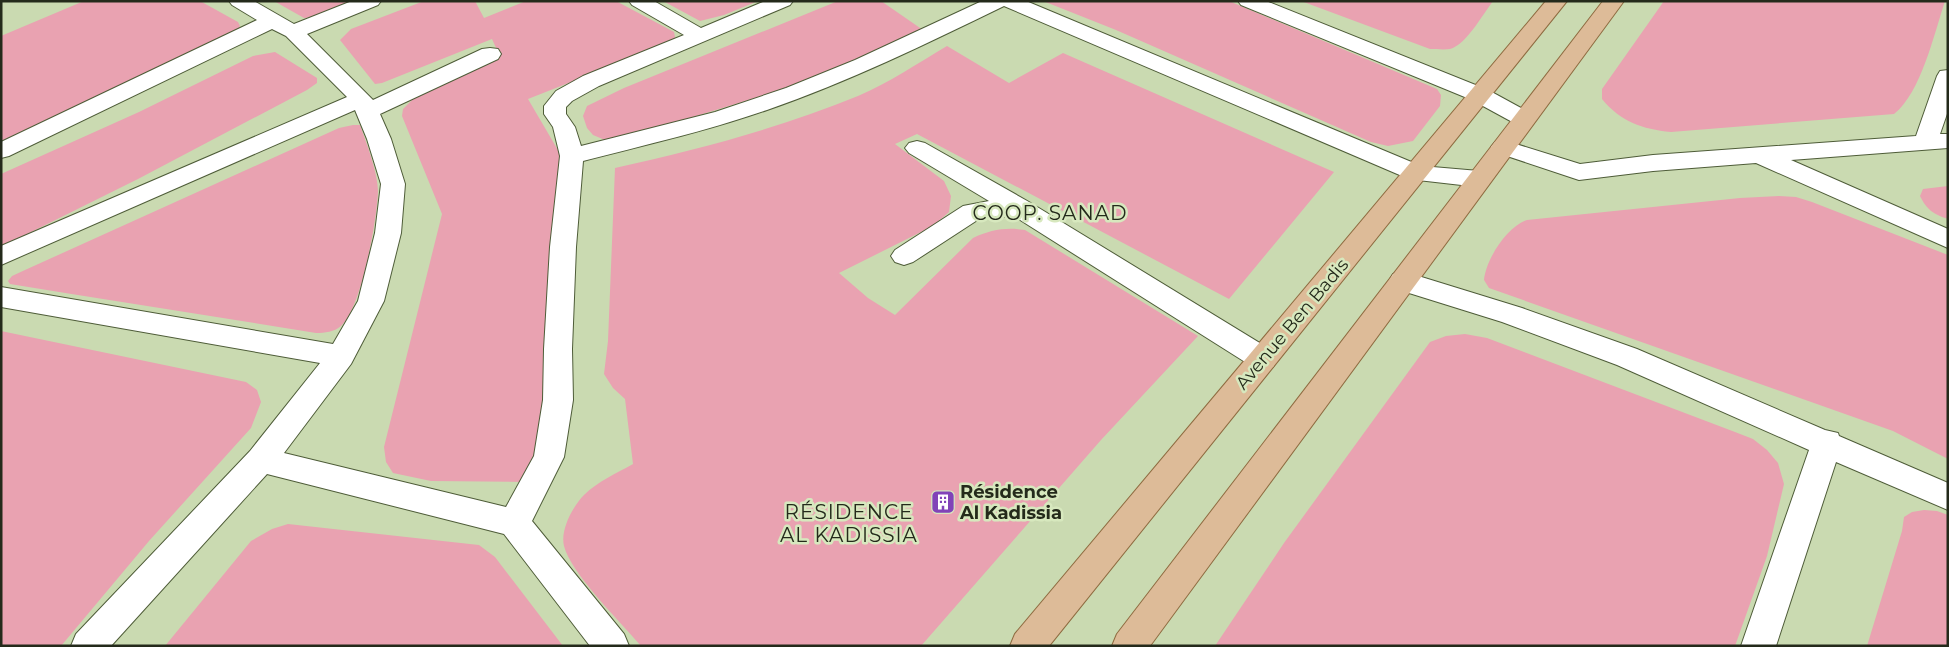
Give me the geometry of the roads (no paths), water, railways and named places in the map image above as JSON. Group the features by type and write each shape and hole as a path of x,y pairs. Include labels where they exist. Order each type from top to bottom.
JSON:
{"main road":[{"name":"Avenue Ben Badis","path":"1027,646 1557,1"},
{"path":"1129,646 1614,1"}],"street":[{"path":"88,646 261,460 341,356 371,300 388,233 393,184 365,105 284,26 240,1"},
{"path":"1,151 284,26 371,1"},
{"path":"639,1 700,36"},
{"path":"514,523 549,457 558,400 560,303 572,156 564,127 555,114 555,106 564,96 591,81 783,1"},
{"path":"572,156 723,117 791,93 847,71 999,1"},
{"path":"1008,1 1417,173 1479,179"},
{"path":"1044,17 1065,1"},
{"path":"1248,1 1480,95 1524,119"},
{"path":"1,256 490,54"},
{"path":"1503,147 1579,172 1653,163 1937,141 1948,76"},
{"path":"917,148 1023,210 1263,359"},
{"path":"1761,156 1948,239"},
{"path":"904,256 972,212 998,208 1023,210"},
{"path":"1402,281 1512,315 1628,357 1827,442 1948,497"},
{"path":"1,297 341,356"},
{"path":"1758,646 1827,442"},
{"path":"261,460 514,523 612,646"}],"place":[{"name":"Résidence Al Kadissia","path":"943,502"}],"district":[{"name":"COOP. SANAD","path":"1050,213"},
{"name":"RÉSIDENCE AL KADISSIA","path":"849,524"}]}
